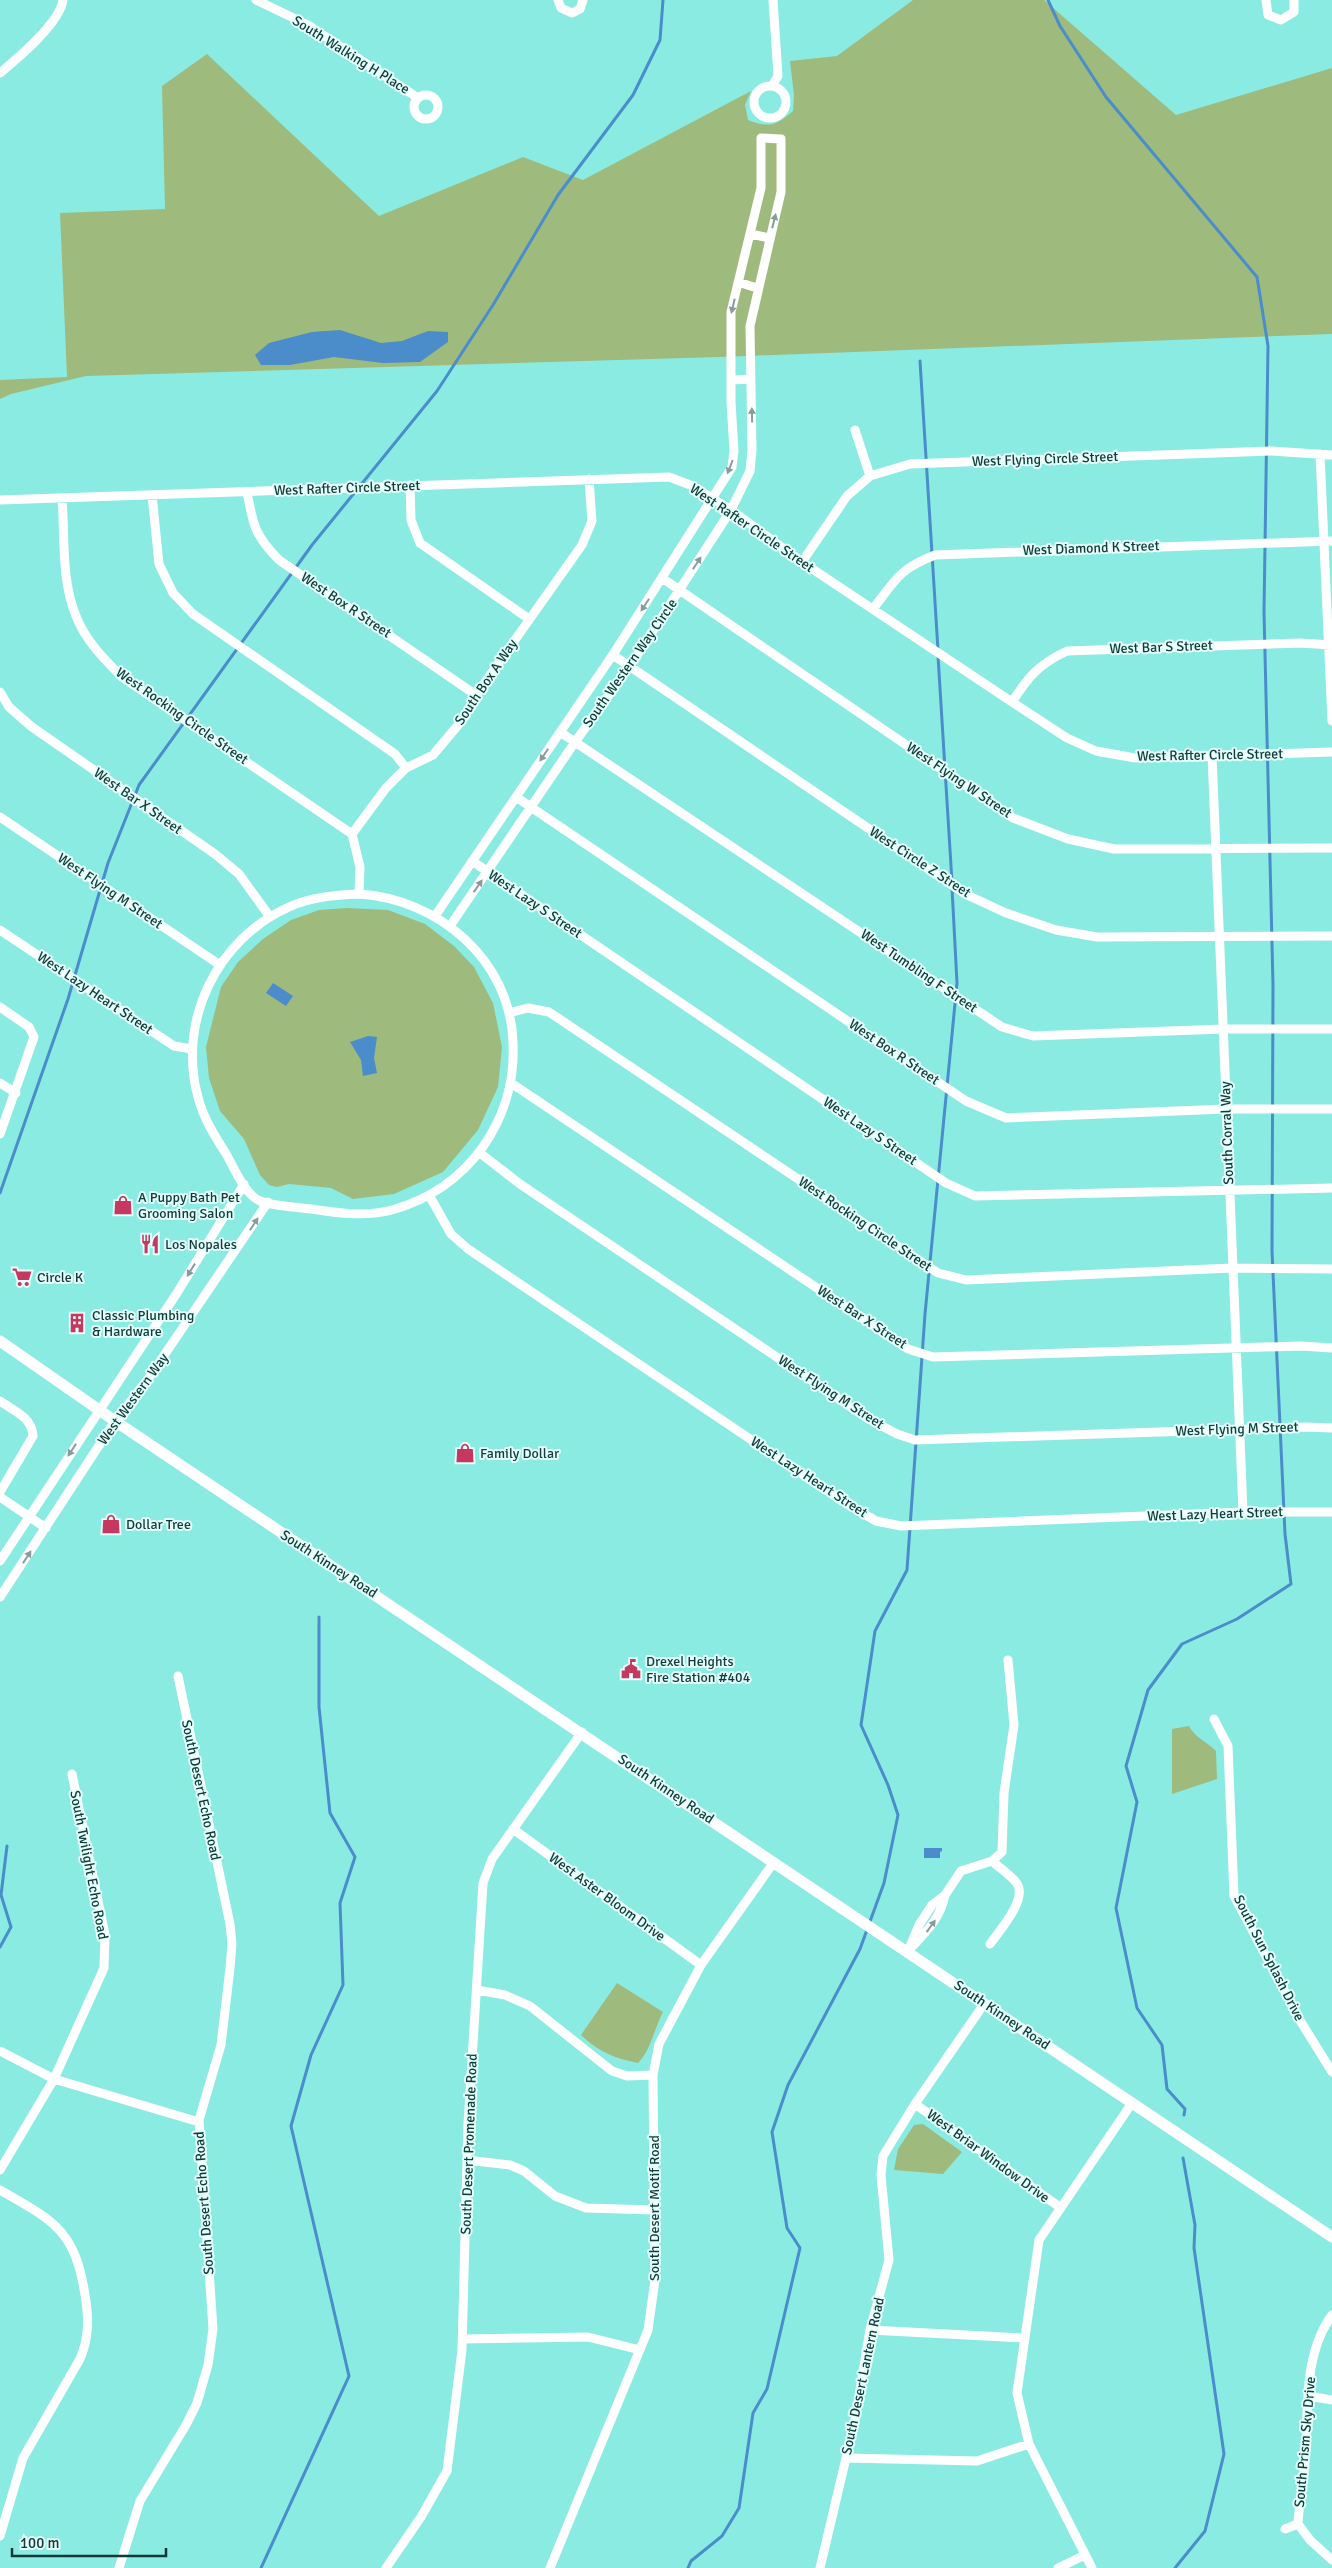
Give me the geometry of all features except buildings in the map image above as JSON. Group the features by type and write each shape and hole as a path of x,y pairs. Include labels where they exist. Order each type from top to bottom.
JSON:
{"main road":[{"name":"South Kinney Road","path":"0,1341 115,1421 582,1732 1332,2237"}],"street":[{"path":"0,73 47,28 62,5 62,0"},
{"name":"South Walking H Place","path":"256,0 308,25 418,98"},
{"path":"558,0 561,8 572,13 580,9 583,0"},
{"path":"772,86 778,76 773,0"},
{"path":"1266,0 1268,14 1281,20 1294,12 1294,0"},
{"name":"South Western Way Circle","path":"435,916 613,655 732,467 734,451 731,312 761,188 761,138 781,138 781,192 757,288 750,326 752,450 750,471 731,510 630,666 575,742 450,926"},
{"path":"751,234 770,238"},
{"path":"738,282 757,288"},
{"path":"731,380 751,380"},
{"path":"855,430 870,476"},
{"name":"West Flying Circle Street","path":"802,562 847,496 870,476 910,464 1271,451 1332,455"},
{"path":"1320,454 1329,541 1332,721"},
{"name":"West Rafter Circle Street","path":"0,500 589,479 669,478 693,486 731,510 802,562 1012,702 1067,738 1096,751 1135,758 1332,752"},
{"name":"South Box A Way","path":"352,834 386,788 406,768 433,755 464,718 476,695 582,545 592,521 589,479"},
{"path":"410,485 411,520 420,543 529,619"},
{"name":"West Box R Street","path":"247,492 251,520 262,543 279,560 476,695"},
{"path":"152,495 159,564 174,593 193,614 395,754 406,768"},
{"name":"West Rocking Circle Street","path":"62,498 66,578 76,616 96,651 122,677 352,834"},
{"name":"West Diamond K Street","path":"873,609 898,576 911,564 935,555 1329,541"},
{"name":"West Flying W Street","path":"662,578 1013,818 1068,839 1114,849 1332,848"},
{"name":"West Bar S Street","path":"1012,702 1033,672 1050,659 1067,652 1300,643 1331,645"},
{"name":"West Circle Z Street","path":"613,655 964,894 990,905 1056,930 1097,937 1332,936"},
{"name":"West Bar X Street","path":"0,692 10,707 32,727 215,854 239,874 270,917"},
{"name":"West Tumbling F Street","path":"560,732 1002,1027 1033,1036 1224,1029 1332,1029"},
{"name":"South Corral Way","path":"1212,755 1238,1429 1243,1512"},
{"name":"West Box R Street","path":"516,797 966,1101 1006,1118 1226,1109 1332,1109"},
{"name":"West Flying M Street","path":"0,818 220,965"},
{"path":"352,834 360,867 359,894"},
{"name":"West Lazy S Street","path":"472,861 939,1178 975,1196 1332,1188"},
{"path":"359,894 398,900 435,916 450,926 484,961 501,990 509,1012 514,1052 511,1083 500,1120 480,1152 457,1177 429,1196 391,1210 348,1214 261,1201 244,1184 207,1121 198,1098 193,1074 192,1049 196,1020 202,1000 220,965 240,941 270,917 312,899 359,894"},
{"name":"West Lazy Heart Street","path":"0,930 174,1046 192,1049"},
{"path":"0,1007 29,1027 34,1037 16,1093 0,1134"},
{"name":"West Rocking Circle Street","path":"509,1012 528,1008 548,1012 938,1273 966,1280 1232,1268 1332,1269"},
{"path":"0,1083 16,1093"},
{"name":"West Bar X Street","path":"511,1083 908,1349 933,1357 1301,1346 1332,1348"},
{"name":"West Flying M Street","path":"480,1152 520,1184 867,1418 897,1434 915,1440 1238,1429 1332,1428"},
{"name":"West Western Way","path":"0,1561 177,1293 244,1184"},
{"name":"West Lazy Heart Street","path":"429,1196 451,1234 468,1249 842,1501 876,1521 901,1526 1243,1512 1332,1512"},
{"name":"West Western Way","path":"0,1598 115,1421 148,1380 268,1202"},
{"path":"0,1401 26,1418 33,1428 33,1436 0,1492"},
{"path":"0,1497 46,1528"},
{"path":"908,1951 929,1929 943,1908 945,1895 961,1871 992,1861 1002,1852 1004,1793 1014,1725 1008,1660"},
{"name":"South Desert Echo Road","path":"119,2568 140,2501 189,2420 197,2403 208,2365 213,2329 199,2122 221,2045 232,1944 230,1924 178,1676"},
{"name":"South Sun Splash Drive","path":"1214,1719 1228,1746 1234,1896 1301,2022 1332,2072"},
{"name":"South Desert Promenade Road","path":"386,2568 421,2517 447,2471 463,2339 467,2160 484,1883 492,1859 582,1732"},
{"name":"South Twilight Echo Road","path":"0,2170 54,2079 99,1982 105,1957 105,1935 72,1774"},
{"name":"West Aster Bloom Drive","path":"513,1829 701,1965"},
{"path":"990,1944 1020,1901 1020,1890 1017,1883 992,1861"},
{"name":"South Desert Motif Road","path":"550,2568 648,2330 655,2280 653,2075 659,2044 701,1965 774,1862"},
{"path":"477,1990 505,1994 530,2006 612,2072 628,2076 653,2075"},
{"name":"South Desert Lantern Road","path":"820,2568 846,2458 870,2330 889,2260 881,2175 884,2156 915,2104 984,2004"},
{"path":"0,2051 54,2079 199,2122"},
{"path":"1092,2568 1029,2444 1017,2393 1039,2240 1132,2103"},
{"name":"West Briar Window Drive","path":"915,2104 1061,2208"},
{"path":"467,2160 510,2165 524,2172 556,2196 586,2208 654,2210"},
{"path":"0,2190 50,2221 75,2252 84,2286 88,2330 86,2344 80,2359 23,2458 0,2536"},
{"name":"South Prism Sky Drive","path":"1332,2315 1324,2327 1312,2359 1298,2524 1310,2540 1332,2560"},
{"path":"870,2330 1024,2338"},
{"path":"463,2339 588,2337 640,2350"},
{"path":"1309,2396 1332,2400"},
{"path":"846,2458 977,2461 1029,2444"},
{"path":"1285,2529 1298,2524"},
{"path":"1058,2568 1085,2555"}],"green space":[{"path":"913,0 1044,0 1176,115 1332,68 1332,334 720,357 86,376 11,394 0,399 0,380 67,377 60,213 165,209 162,86 207,54 379,216 523,157 583,180 751,91 745,105 748,120 767,125 777,123 793,111 794,96 790,61 837,56"},
{"path":"347,908 388,910 425,924 454,946 474,967 493,1003 502,1047 498,1087 478,1130 443,1172 394,1194 353,1199 331,1188 289,1184 277,1187 269,1185 260,1175 244,1139 220,1111 209,1078 206,1047 221,987 238,962 263,939 291,920 319,910"},
{"path":"1189,1726 1198,1737 1216,1751 1217,1779 1172,1794 1172,1729"},
{"path":"617,1983 663,2012 649,2046 638,2063 607,2054 581,2035"},
{"path":"923,2124 962,2152 943,2174 894,2170 898,2149 914,2125"}],"water":[{"path":"340,330 381,343 402,341 428,331 448,332 448,342 420,362 383,363 334,357 290,365 261,365 255,355 269,343 312,332"},
{"path":"273,983 293,996 286,1006 266,993"},
{"path":"368,1036 377,1037 374,1058 377,1073 363,1076 361,1060 350,1042"},
{"path":"924,1848 942,1848 940,1858 924,1858"}],"waterway":[{"path":"0,1193 68,999 108,863 139,785 312,545 437,391 493,305 558,195 633,95 660,40 663,0"},
{"path":"1048,0 1060,26 1106,97 1257,277 1268,346 1264,612 1273,985 1272,1251 1285,1534 1291,1584 1237,1619 1182,1644 1148,1690 1126,1766 1137,1802 1116,1908 1137,2008 1162,2045 1167,2089 1185,2109 1184,2115"},
{"path":"920,361 938,650"},
{"path":"938,656 952,882"},
{"path":"688,2568 691,2561 722,2536 739,2508 753,2413 767,2389 800,2248 787,2228 772,2132 788,2085 860,1949 884,1883 898,1815 888,1785 861,1725 875,1631 907,1570 925,1314 957,983 952,888"},
{"path":"261,2568 349,2376 291,2126 311,2055 343,1985 340,1903 355,1857 330,1813 319,1707 319,1617"},
{"path":"0,1947 11,1927 1,1895 7,1846"},
{"path":"1175,2568 1205,2531 1224,2454 1194,2248 1195,2225 1183,2158"}],"place":[{"name":"A Puppy Bath Pet Grooming Salon","path":"123,1205"},
{"name":"Los Nopales","path":"150,1244"},
{"name":"Circle K","path":"22,1277"},
{"name":"Classic Plumbing & Hardware","path":"77,1323"},
{"name":"Family Dollar","path":"465,1453"},
{"name":"Dollar Tree","path":"111,1524"},
{"name":"Drexel Heights Fire Station #404","path":"631,1669"}]}
